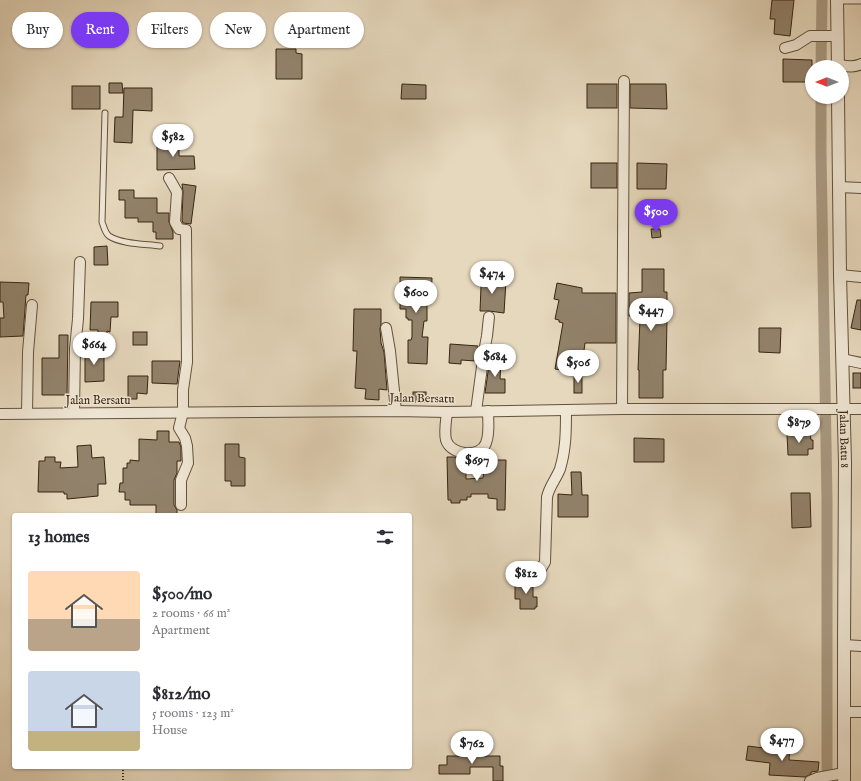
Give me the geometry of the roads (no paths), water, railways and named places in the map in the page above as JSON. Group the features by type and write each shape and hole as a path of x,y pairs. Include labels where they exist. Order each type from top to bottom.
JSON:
{"street":[{"path":"837,0 832,36 837,60"},
{"path":"785,48 796,45 810,36 832,36"},
{"path":"849,67 858,66 861,64"},
{"path":"622,409 624,81"},
{"name":"Jalan Batu 8","path":"838,104 842,359 840,408 845,470 844,712 841,776"},
{"path":"169,178 177,192 175,222 179,229 186,230 187,239 187,362 179,428 185,438 188,463 181,480 181,505"},
{"path":"839,187 861,188"},
{"path":"74,413 75,348 78,319 80,262"},
{"path":"840,275 861,277"},
{"path":"27,413 28,352 32,305"},
{"path":"476,411 489,317"},
{"path":"386,328 390,351 396,411"},
{"path":"842,359 861,363"},
{"name":"Jalan Bersatu","path":"0,414 396,411 447,412 622,409 861,409"},
{"path":"516,577 541,569 545,562 547,497 548,491 559,470 564,453 566,439 566,410"},
{"path":"447,412 446,435 448,445 455,451 472,453 482,449 486,444 488,437 488,411"},
{"path":"844,645 861,646"},
{"path":"844,712 861,712"},
{"path":"814,780 841,776"}],"lane":[{"path":"837,0 861,0"},
{"path":"105,113 102,222 104,230 109,236 126,242 160,246"}],"waterway":[{"path":"821,60 822,0"},
{"path":"821,104 827,500 827,781"}]}
